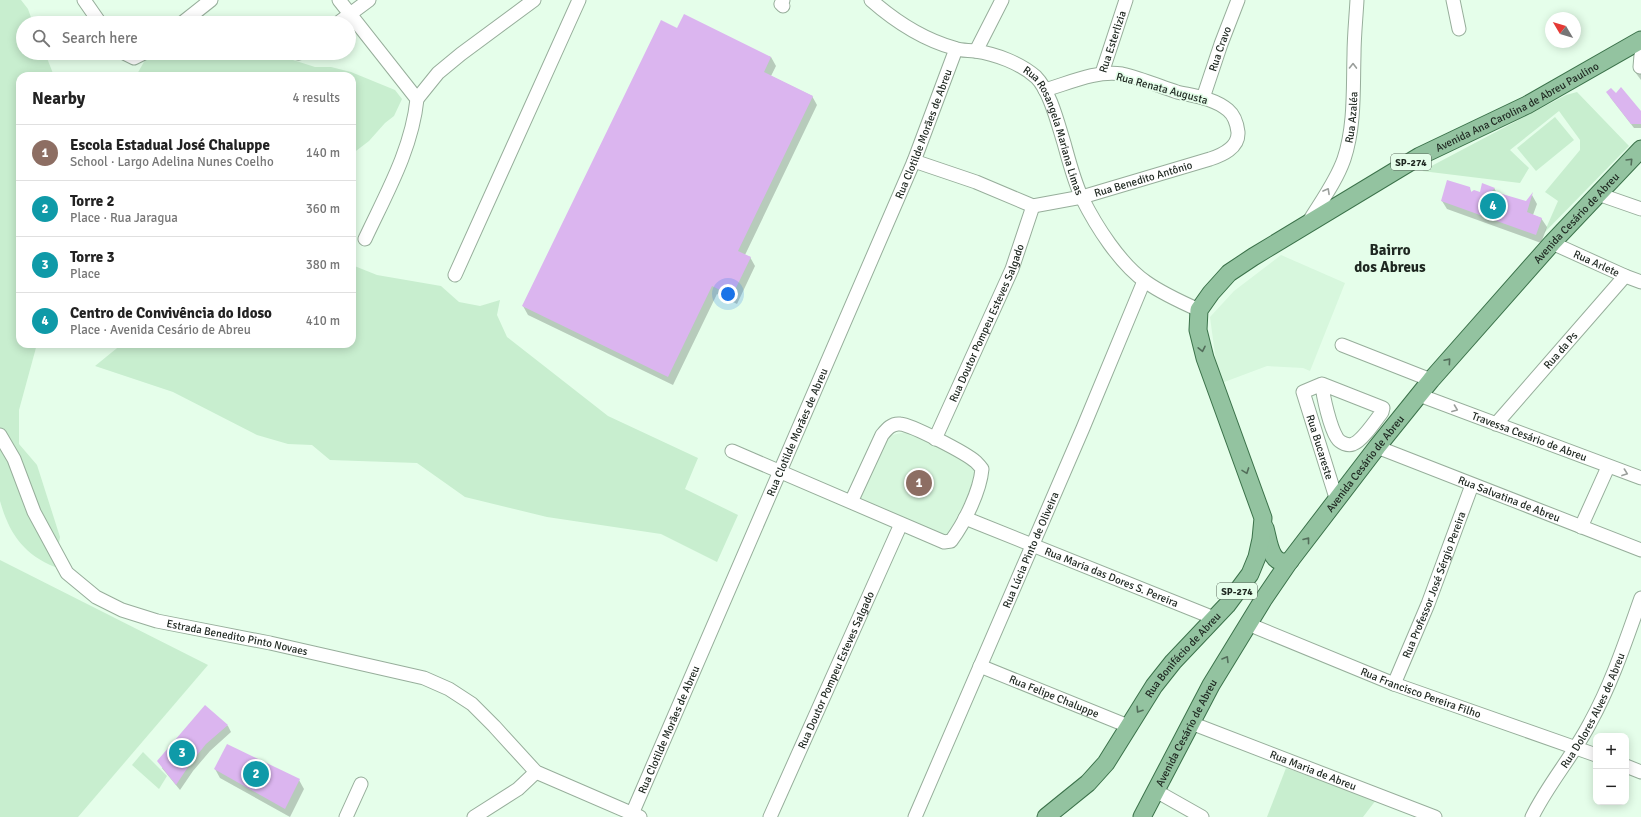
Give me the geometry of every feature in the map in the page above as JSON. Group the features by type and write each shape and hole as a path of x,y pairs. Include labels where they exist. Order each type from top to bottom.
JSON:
{"main road":[{"name":"Avenida Ana Carolina de Abreu Paulino","path":"1199,310 1211,293 1229,273 1307,225 1420,156 1527,104 1641,40"},
{"name":"Avenida Cesário de Abreu","path":"1142,817 1228,656 1263,600 1290,561 1377,447 1431,380 1552,243 1641,149"},
{"name":"Rua Bonifácio de Abreu","path":"1046,817 1088,783 1106,763 1154,686 1173,662 1227,605 1250,574 1258,551 1263,518 1205,358 1198,330 1199,310"},
{"path":"1263,518 1271,553 1280,561 1290,561"}],"street":[{"path":"84,0 95,16"},
{"path":"191,16 211,0"},
{"path":"339,0 350,14"},
{"path":"347,16 369,0"},
{"path":"366,239 404,155 415,119 417,99 438,73 461,54 534,0"},
{"path":"455,275 579,0"},
{"name":"Rua Rosangela Mariana Limas","path":"871,0 890,16 913,31 938,43 956,49 976,51 1004,59 1022,67 1037,78 1045,90 1053,109 1082,197 1104,234 1124,262 1144,281 1170,297 1199,310"},
{"path":"976,51 1002,0"},
{"name":"Rua Esterlizia","path":"1045,90 1102,73 1126,0"},
{"name":"Rua Cravo","path":"1203,98 1221,44 1238,0"},
{"name":"Rua Azaléa","path":"1307,225 1327,193 1344,159 1350,132 1353,100 1357,0"},
{"path":"1453,0 1459,29"},
{"path":"356,22 417,99"},
{"name":"Rua Clotilde Morães de Abreu","path":"636,815 914,161 956,49"},
{"name":"Rua Renata Augusta","path":"1102,73 1121,74 1203,98 1221,105"},
{"name":"Rua Benedito Antônio","path":"1033,206 1082,197 1222,155 1231,149 1236,142 1238,135 1237,128 1230,112 1221,105"},
{"path":"914,161 976,182 1033,206"},
{"path":"1598,194 1641,209"},
{"name":"Rua Doutor Pompeu Esteves Salgado","path":"935,439 1012,269 1033,206"},
{"name":"Rua Arlete","path":"1552,243 1624,276 1641,282"},
{"name":"Rua da Ps","path":"1496,424 1624,276"},
{"name":"Rua Lúcia Pinto de Oliveira","path":"915,817 1083,428 1144,281"},
{"path":"1342,345 1431,380"},
{"path":"1323,391 1382,406 1384,410 1358,440 1353,444 1347,444 1341,442 1337,438 1323,391"},
{"path":"1307,405 1323,391"},
{"name":"Rua Bucareste","path":"1323,391 1303,392 1337,501"},
{"name":"Travessa Cesário de Abreu","path":"1419,395 1608,467 1641,478"},
{"path":"732,451 944,542 951,541 965,518 981,479 982,469 971,459 914,428 899,424 889,426 882,435 873,452 851,502"},
{"name":"Estrada Benedito Pinto Novaes","path":"0,435 14,459 34,512 67,573 96,597 122,610 157,622 270,642 424,678 449,689 472,704 536,772"},
{"name":"Rua Salvatina de Abreu","path":"1377,447 1641,550"},
{"path":"1581,527 1608,467"},
{"name":"Rua Professor José Sérgio Pereira","path":"1394,684 1428,604 1472,485"},
{"name":"Rua Maria das Dores S. Pereira","path":"965,518 1214,618"},
{"name":"Rua Doutor Pompeu Esteves Salgado","path":"770,817 901,524"},
{"name":"Rua Dolores Alves de Abreu","path":"1532,817 1553,781 1576,748 1604,696 1641,598"},
{"name":"Rua Francisco Pereira Filho","path":"1248,624 1394,684 1593,754"},
{"name":"Rua Felipe Chaluppe","path":"980,666 1128,726"},
{"name":"Rua Maria de Abreu","path":"1191,723 1436,817"},
{"path":"1629,767 1641,772"},
{"path":"474,817 518,788 536,772 636,815"},
{"path":"346,817 361,784"},
{"path":"1156,791 1202,817"}],"shaded area":[{"path":"0,0 21,0 28,9 30,16 16,16 16,60 48,60 52,72 16,72 16,348 36,348 19,410 19,444 37,465 60,537 55,567 34,556 19,541 8,523 0,501"},
{"path":"145,60 293,60 315,67 331,67 351,72 138,72"},
{"path":"356,74 395,90 402,99 394,116 385,123 369,141 356,151"},
{"path":"1577,92 1629,146 1544,233 1558,201 1545,192 1580,150 1580,140 1559,111 1510,150 1529,168 1520,183 1422,171 1566,95"},
{"path":"1555,117 1574,140 1536,171 1517,148"},
{"path":"1281,255 1345,283 1310,371 1303,368 1267,366 1219,384 1210,317 1234,291"},
{"path":"356,267 377,275 441,286 459,302 480,306 500,300 497,315 507,337 608,416 698,458 685,489 738,515 717,562 661,534 547,517 465,497 417,463 330,460 312,445 288,444 257,435 173,392 95,366 117,348 356,348"},
{"path":"906,432 964,459 975,470 969,495 946,538 860,499 888,436"},
{"path":"0,560 208,665 78,817 0,817"},
{"path":"143,752 167,776 159,789 132,765"},
{"path":"1286,768 1376,800 1363,817 1267,817"}],"building":[{"path":"684,14 771,57 764,72 813,96 738,251 751,257 732,296 712,286 668,377 522,306 661,20 677,28"},
{"path":"1621,87 1641,111 1641,124 1631,124 1606,92 1611,88 1616,93"},
{"path":"1447,180 1470,187 1471,192 1474,190 1480,192 1482,183 1495,188 1492,191 1526,201 1533,192 1527,212 1542,218 1536,235 1441,201"},
{"path":"205,705 228,725 206,744 176,785 157,761"},
{"path":"227,744 300,779 285,809 214,769"}],"place":[{"name":"Centro de Convivência do Idoso","path":"1493,206"},
{"name":"Escola Estadual José Chaluppe","path":"919,483"},
{"name":"Torre 3","path":"182,753"},
{"name":"Torre 2","path":"256,774"}],"district":[{"name":"Bairro dos Abreus","path":"1390,258"}]}
